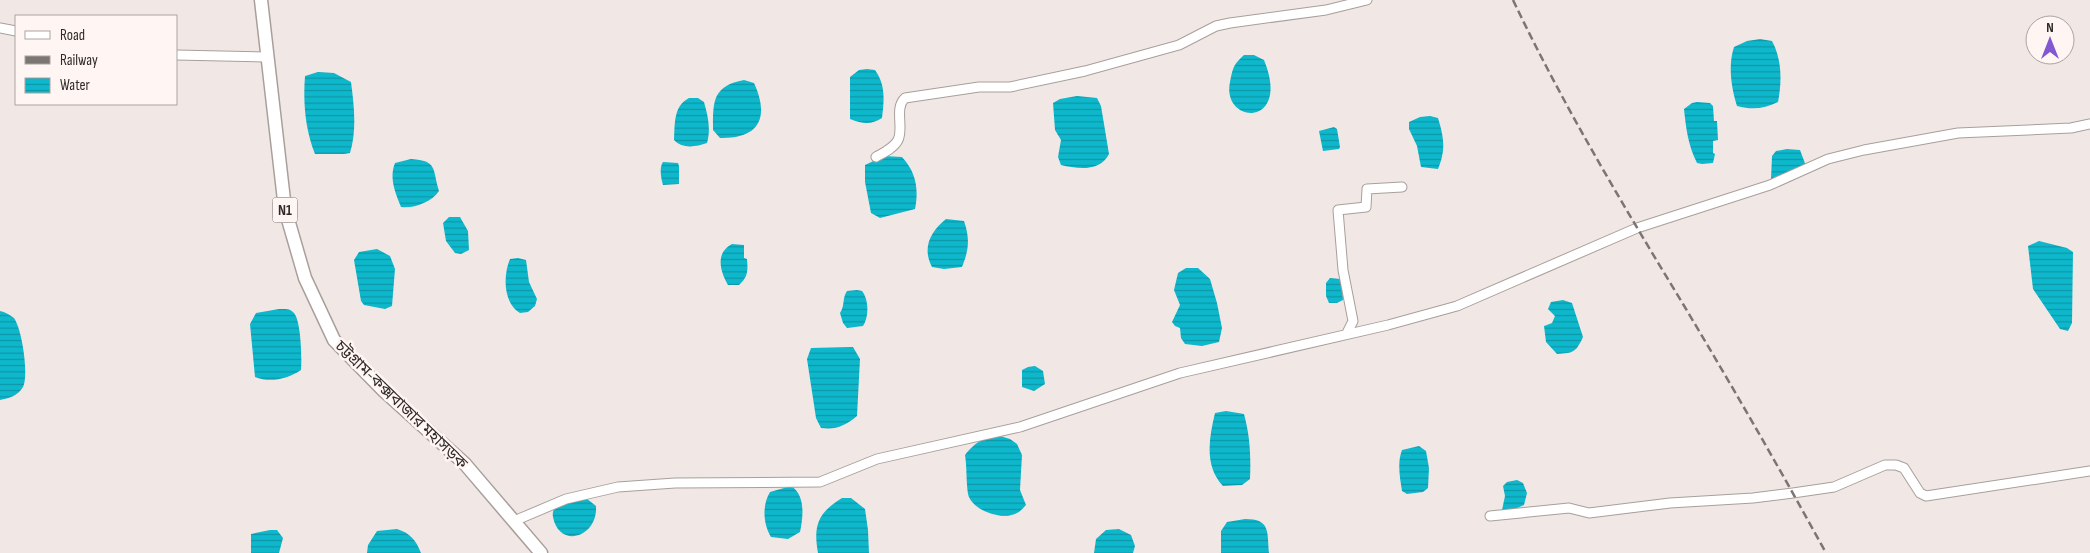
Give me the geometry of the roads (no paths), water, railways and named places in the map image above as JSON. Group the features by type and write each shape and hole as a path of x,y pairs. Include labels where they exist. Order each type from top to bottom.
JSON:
{"highway":[{"name":"চট্টগ্রাম-কক্সবাজার মহাসড়ক","path":"261,0 284,209 305,278 334,340 384,391 465,464 541,553"}],"street":[{"path":"876,157 890,149 899,138 900,105 905,98 979,87 1010,87 1085,71 1179,45 1216,26 1253,19 1326,10 1367,0"},
{"path":"0,28 15,31"},
{"path":"178,55 268,57"},
{"path":"514,521 566,499 618,487 675,482 820,482 877,459 1020,426 1180,372 1347,333 1388,326 1457,306 1637,228 1770,185 1828,159 1864,150 1958,134 2071,128 2090,124"},
{"path":"1347,333 1352,321 1343,270 1338,210 1366,207 1367,189 1402,187"},
{"path":"1490,516 1569,508 1589,513 1670,503 1753,498 1793,493 1834,487 1885,465 1896,465 1904,468 1920,493 1926,496 2090,471"}],"water":[{"path":"1760,39 1772,41 1778,55 1780,87 1778,102 1758,108 1737,106 1731,76 1731,61 1734,47 1747,41"},
{"path":"1244,55 1254,55 1264,60 1270,82 1269,98 1263,108 1254,113 1244,112 1235,106 1230,96 1230,82 1233,70"},
{"path":"859,70 875,70 879,76 883,87 884,99 882,118 867,123 850,119 850,77"},
{"path":"318,72 334,73 351,82 354,126 350,153 315,154 307,125 304,86 305,76"},
{"path":"744,80 754,83 759,95 761,116 758,124 744,135 720,138 713,130 713,111 716,97 726,86"},
{"path":"1077,96 1097,98 1101,106 1109,154 1100,164 1088,168 1074,168 1061,165 1058,157 1061,140 1055,130 1053,103 1060,99"},
{"path":"689,98 698,98 704,102 709,133 707,143 689,146 681,145 674,140 677,111 684,101"},
{"path":"1697,102 1710,103 1713,106 1714,121 1717,121 1718,140 1713,141 1713,153 1715,154 1713,163 1697,163 1689,143 1684,109"},
{"path":"1430,116 1438,118 1443,138 1443,149 1438,169 1421,167 1417,146 1409,129 1409,122 1420,117"},
{"path":"1334,127 1337,129 1340,147 1339,149 1323,151 1319,131"},
{"path":"1787,149 1800,150 1806,166 1777,181 1771,179 1772,156 1776,151"},
{"path":"884,156 902,157 911,169 917,195 915,209 880,218 871,213 865,182 865,165"},
{"path":"411,159 430,164 434,171 439,191 422,204 401,207 393,185 393,169 395,163"},
{"path":"663,162 678,163 679,184 663,185 661,170"},
{"path":"449,217 460,217 468,231 469,250 461,254 455,253 446,241 443,223"},
{"path":"946,219 964,221 968,244 962,267 944,269 932,267 929,260 929,241 936,229"},
{"path":"2039,241 2067,248 2073,252 2072,323 2068,331 2060,329 2033,289 2028,246"},
{"path":"732,244 744,245 744,258 747,259 747,274 739,285 728,285 721,268 723,252"},
{"path":"377,249 390,256 395,269 392,306 385,309 364,305 361,301 354,260 359,252"},
{"path":"510,259 526,260 529,282 537,299 535,306 528,312 520,313 510,303 506,288 506,273"},
{"path":"1186,268 1198,268 1210,279 1222,328 1219,342 1202,346 1185,344 1181,338 1180,328 1172,322 1180,305 1174,290 1178,273"},
{"path":"1330,278 1340,279 1342,284 1343,300 1337,303 1329,303 1326,296 1326,283"},
{"path":"847,291 862,291 866,299 866,318 863,326 847,328 843,323 840,313 844,296"},
{"path":"1563,300 1572,303 1583,337 1574,351 1557,354 1546,342 1544,326 1552,323 1555,316 1548,309 1551,302"},
{"path":"279,309 291,310 296,317 300,340 301,370 279,379 261,379 255,377 250,324 256,313"},
{"path":"0,311 14,318 20,332 24,352 25,381 19,393 0,400"},
{"path":"853,347 860,359 857,416 840,426 821,428 816,418 807,359 811,348"},
{"path":"1035,366 1043,371 1045,384 1034,391 1022,387 1022,370"},
{"path":"1226,411 1244,414 1246,422 1250,446 1250,479 1242,485 1223,486 1213,470 1211,461 1210,442 1215,413"},
{"path":"1000,436 1010,439 1017,444 1022,455 1020,490 1026,505 1018,512 1004,516 982,510 971,500 968,494 965,455 973,446 981,441"},
{"path":"1419,446 1426,451 1429,468 1428,488 1423,492 1407,494 1402,491 1399,470 1400,455 1402,450"},
{"path":"1517,480 1523,483 1527,493 1524,505 1513,510 1502,510 1505,496 1503,486 1507,482"},
{"path":"791,486 796,490 801,501 802,520 800,532 788,539 771,537 766,526 764,514 767,497 770,492"},
{"path":"586,498 596,506 595,517 591,526 585,532 577,535 570,536 563,533 557,527 553,511 557,505 562,503"},
{"path":"842,498 851,498 865,509 869,553 818,553 816,535 819,521 827,509"},
{"path":"1245,519 1259,521 1266,528 1269,553 1221,553 1221,531 1227,522"},
{"path":"397,529 412,538 421,553 367,553 368,545 377,531"},
{"path":"1119,529 1131,535 1135,546 1133,553 1094,553 1096,539 1106,530"},
{"path":"277,530 283,538 279,553 251,553 251,534"}],"railway":[{"path":"1513,0 1552,78 1594,154 1738,397 1826,553"}]}
